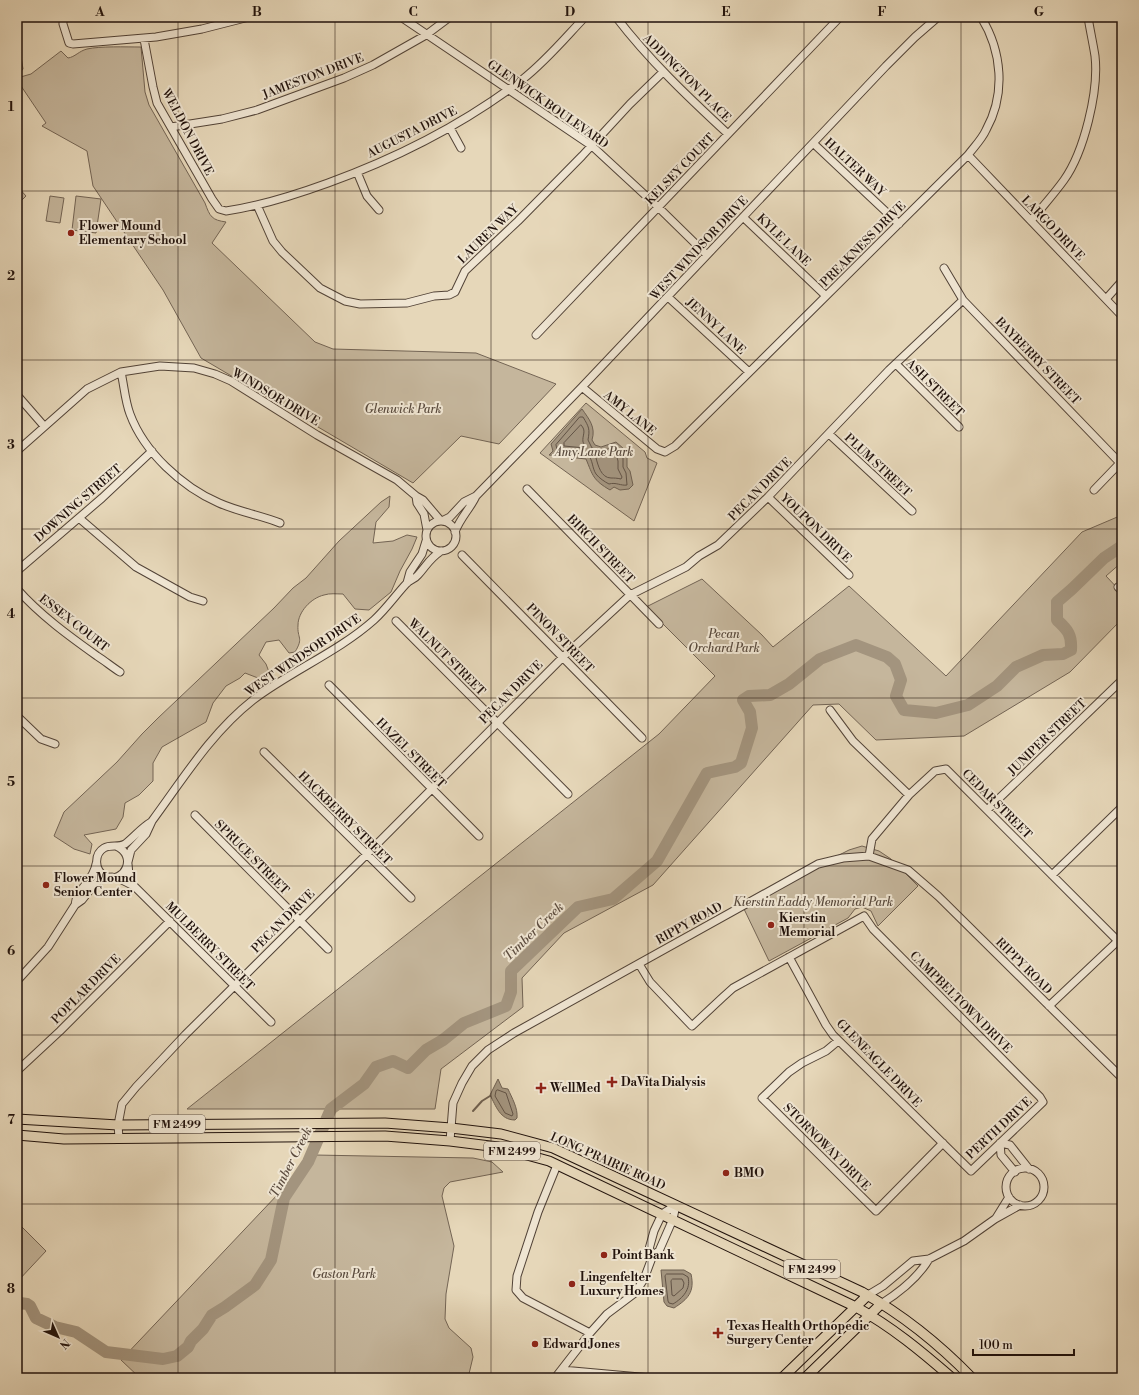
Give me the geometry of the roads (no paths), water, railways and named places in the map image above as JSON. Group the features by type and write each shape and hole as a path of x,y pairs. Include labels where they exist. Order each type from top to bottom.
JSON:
{"main road":[{"name":"LONG PRAIRIE ROAD","path":"17,1118 118,1125 385,1122 501,1134 553,1148 868,1296 924,1333 972,1378"},
{"name":"LONG PRAIRIE ROAD","path":"17,1135 64,1139 385,1136 450,1141 498,1147 549,1161 856,1307 869,1314 913,1344 952,1378"},
{"path":"782,1378 832,1332 868,1296"},
{"path":"805,1378 869,1314 881,1304"}],"street":[{"path":"63,17 63,24 70,43 73,44 144,39 202,29 250,17"},
{"name":"GLENWICK BOULEVARD","path":"401,17 592,146 707,255"},
{"name":"JAMESTON DRIVE","path":"171,127 222,119 257,110 344,78 373,65 426,35 450,17"},
{"name":"AUGUSTA DRIVE","path":"219,209 226,211 257,205 304,192 357,172 409,149 450,128 508,89 537,66 585,17"},
{"name":"ADDINGTON PLACE","path":"616,17 636,43 663,72 728,134"},
{"name":"KELSEY COURT","path":"536,335 840,17"},
{"name":"WEST WINDSOR DRIVE","path":"407,582 417,577 430,559 453,545 456,537 455,532 458,522 471,506 476,496 668,297 903,49 938,17"},
{"name":"PREAKNESS DRIVE","path":"665,452 675,446 968,155 986,130 993,115 998,96 1000,71 998,59 987,27 981,17"},
{"path":"1031,221 1065,179 1078,154 1088,124 1093,97 1095,72 1095,57 1088,17"},
{"name":"WELDON DRIVE","path":"144,39 157,103 219,209"},
{"name":"LAUREN WAY","path":"257,205 273,241 282,252 320,288 345,301 360,304 407,303 455,292 465,270 518,221 592,146 630,104 663,72"},
{"path":"450,128 461,148"},
{"name":"HALTER WAY","path":"813,143 899,224"},
{"name":"LARGO DRIVE","path":"968,155 1122,316"},
{"path":"357,172 367,196 378,210"},
{"name":"KYLE LANE","path":"743,217 826,296"},
{"name":"BAYBERRY STREET","path":"944,268 963,300 1121,464"},
{"path":"1106,299 1122,281"},
{"name":"JENNY LANE","path":"668,297 749,372"},
{"name":"PECAN DRIVE","path":"119,1138 118,1125 122,1104 136,1087 185,1035 432,789 497,722 630,594 686,567 700,556 712,550 768,497 869,390 963,300"},
{"name":"ASH STREET","path":"896,364 959,427"},
{"name":"WINDSOR DRIVE","path":"17,451 87,389 121,372 160,366 194,368 215,374 231,381 317,435 396,480 423,500 441,521"},
{"path":"121,372 129,414 140,433 163,465 192,489 218,503 244,512 266,517 280,523"},
{"name":"AMY LANE","path":"582,387 657,449 665,452"},
{"path":"17,394 44,426"},
{"name":"PLUM STREET","path":"829,434 912,512"},
{"name":"DOWNING STREET","path":"17,571 79,518 152,451"},
{"path":"1094,490 1121,464"},
{"name":"BIRCH STREET","path":"527,489 658,624"},
{"name":"WINDSOR DRIVE","path":"416,496 417,503 424,514 427,530"},
{"name":"WEST WINDSOR DRIVE","path":"17,981 48,947 75,905 82,900 93,886 98,882 120,875 126,868 132,850 146,834 152,821 207,744 231,719 252,701 275,684 314,662 373,621 407,582 410,572 422,554 426,541 425,537 427,530 431,524 450,517 464,502 476,496"},
{"name":"YOUPON DRIVE","path":"768,497 849,575"},
{"path":"79,518 136,567 190,597 203,601"},
{"path":"441,521 449,523 455,532"},
{"path":"426,541 430,547 441,551"},
{"name":"PINON STREET","path":"462,554 642,738"},
{"name":"ESSEX COURT","path":"17,589 34,607 50,620 88,650 120,672"},
{"name":"WALNUT STREET","path":"396,621 568,794"},
{"name":"JUNIPER STREET","path":"987,810 1122,680"},
{"name":"HAZEL STREET","path":"329,685 479,836"},
{"path":"830,710 853,741 909,795"},
{"path":"17,716 41,740 55,744"},
{"name":"HACKBERRY STREET","path":"264,752 411,898"},
{"name":"CEDAR STREET","path":"869,856 872,839 909,795 935,771 946,769 1052,875 1120,939"},
{"path":"1052,875 1122,807"},
{"name":"SPRUCE STREET","path":"195,815 328,949"},
{"name":"WEST WINDSOR DRIVE","path":"75,905 76,897 95,870 99,853 102,849 111,846 123,845 140,829 152,821"},
{"path":"116,846 124,851 128,863"},
{"name":"RIPPY ROAD","path":"450,1141 453,1103 472,1066 488,1050 514,1033 818,864 844,858 869,856 908,870 938,896 1122,1078"},
{"path":"96,862 100,871 111,877"},
{"name":"MULBERRY STREET","path":"128,863 128,872 134,886 271,1022"},
{"name":"MULBERRY STREET","path":"111,877 120,879 134,886"},
{"name":"CAMPBELTOWN DRIVE","path":"789,957 864,916 873,929 1040,1097 1043,1102"},
{"name":"POPLAR DRIVE","path":"17,1071 60,1031 170,921"},
{"path":"1049,1006 1120,939"},
{"path":"639,964 650,982 692,1026 734,988 789,957"},
{"name":"GLENEAGLE DRIVE","path":"789,957 826,1025 838,1040 971,1171"},
{"name":"STORNOWAY DRIVE","path":"838,1040 826,1051 802,1063 789,1072 762,1098 876,1211 942,1143"},
{"name":"PERTH DRIVE","path":"971,1171 1043,1102"},
{"path":"1015,1172 1001,1155 1000,1143 1010,1145 1029,1169 1037,1173 1042,1180 1043,1192 1040,1199 1033,1204 1024,1206 1012,1201 1009,1197 1007,1193 1007,1183 1015,1172 1029,1169"},
{"path":"557,1165 538,1212 517,1276 516,1290 523,1298 590,1333"},
{"path":"996,1219 1009,1197"},
{"path":"653,1255 649,1249 654,1231 662,1214 676,1205"},
{"path":"555,1378 590,1333 610,1311 635,1293 644,1279 653,1255 659,1251 673,1219 676,1205"},
{"path":"868,1296 883,1286 913,1261 929,1259 964,1241 996,1219 1020,1205"},
{"path":"881,1304 893,1296 922,1271 929,1259"},
{"path":"562,1370 651,1378"}],"water":[{"path":"582,409 591,423 593,431 592,440 595,445 601,447 616,442 624,449 627,455 627,467 630,471 633,485 629,489 620,490 614,487 610,490 604,486 594,477 586,459 549,455 553,451 551,444"},
{"path":"498,1079 502,1088 508,1089 514,1103 517,1111 517,1118 515,1120 506,1118 499,1112 490,1095"},
{"path":"661,1270 684,1270 691,1274 692,1286 687,1298 674,1308 667,1306 664,1302"}],"waterway":[{"name":"Timber Creek","path":"17,1306 20,1303 27,1304 30,1306 36,1318 55,1327 76,1332 106,1352 163,1359 177,1356 188,1347 212,1315 255,1285 271,1260 284,1198 308,1162 331,1109 364,1084 376,1067 393,1061 408,1068 426,1050 443,1040 464,1023 506,1006 511,992 511,971 578,907 613,899 657,861 707,773 735,767 741,763 752,728 750,712 743,700 749,696 770,695 789,684 820,659 856,645 887,657 895,664 901,680 896,696 904,710 936,713 968,705 997,686 1016,667 1043,655 1063,654 1071,650 1070,637 1064,627 1057,620 1057,602 1104,558 1122,546"},
{"path":"473,1111 482,1101 490,1096"}],"place":[{"name":"Flower Mound Elementary School","path":"71,233"},
{"name":"Flower Mound Senior Center","path":"46,885"},
{"name":"Kierstin Memorial","path":"771,925"},
{"name":"DaVita Dialysis","path":"612,1082"},
{"name":"WellMed","path":"541,1088"},
{"name":"BMO","path":"726,1173"},
{"name":"Point Bank","path":"604,1255"},
{"name":"Lingenfelter Luxury Homes","path":"572,1284"},
{"name":"Texas Health Orthopedic Surgery Center","path":"718,1333"},
{"name":"Edward Jones","path":"535,1344"}],"park label":[{"name":"Glenwick Park","path":"403,409"},
{"name":"Amy Lane Park","path":"594,452"},
{"name":"Pecan Orchard Park","path":"724,641"},
{"name":"Kierstin Eaddy Memorial Park","path":"813,902"},
{"name":"Gaston Park","path":"344,1274"}]}
